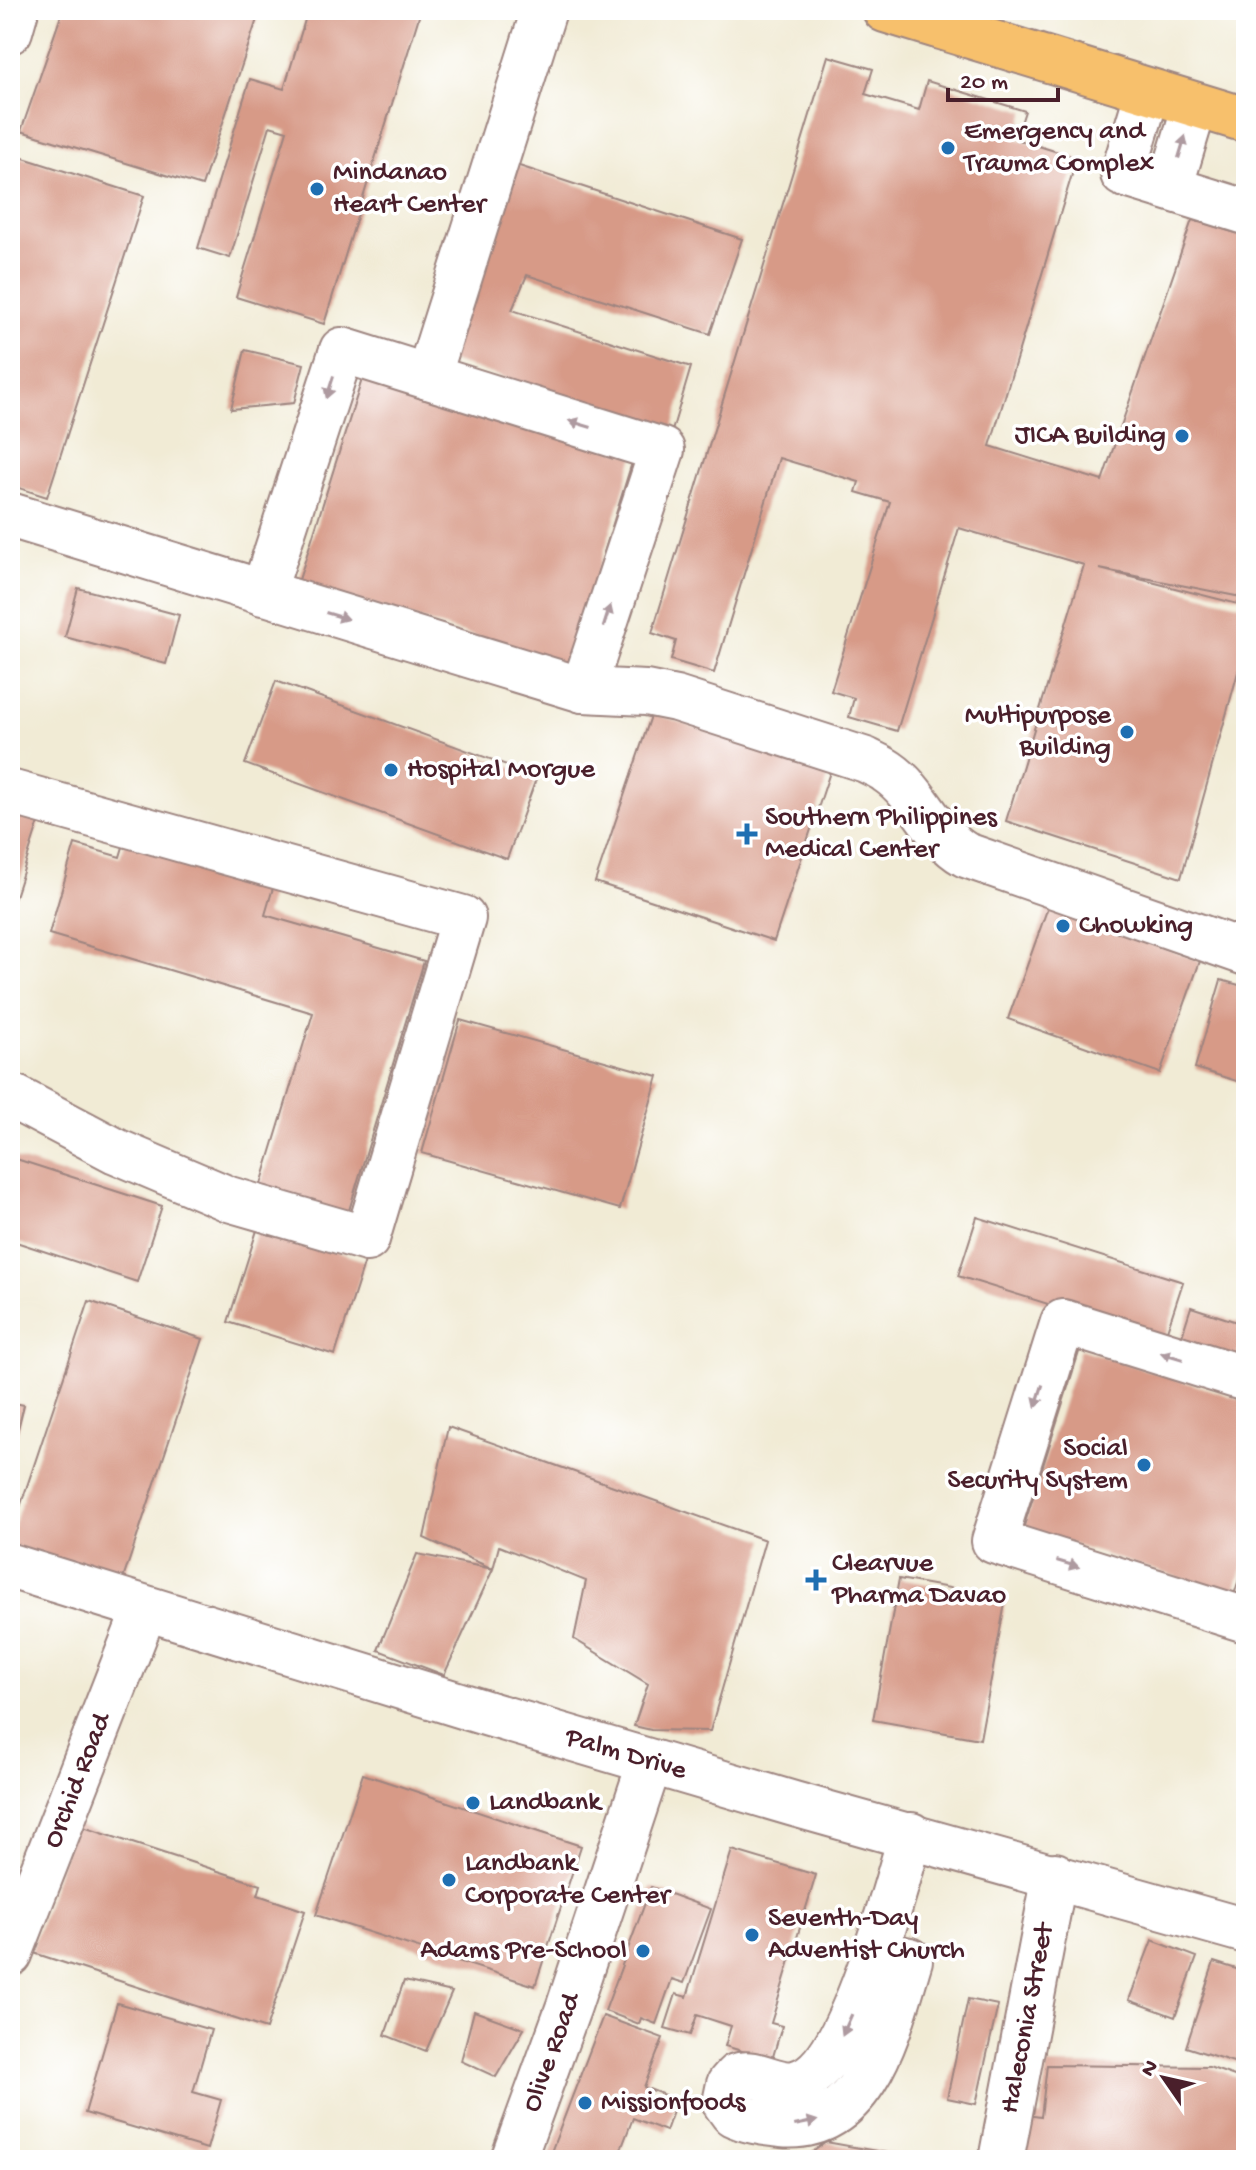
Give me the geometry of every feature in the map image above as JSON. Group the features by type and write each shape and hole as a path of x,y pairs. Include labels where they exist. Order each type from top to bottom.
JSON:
{"main road":[{"path":"885,10 1246,120"}],"street":[{"path":"10,31 16,10"},
{"path":"428,377 544,10"},
{"path":"1148,91 1123,174 1246,212"},
{"path":"1170,188 1195,105"},
{"path":"263,593 342,350 662,450 583,690"},
{"path":"10,515 583,690 646,693 676,699 866,760 889,772 906,788 936,831 952,847 966,855 1246,953"},
{"path":"10,792 463,918 367,1239 229,1199 116,1151 10,1095"},
{"path":"1246,1379 1063,1322 994,1541 1246,1620"},
{"name":"Palm Drive","path":"10,1566 650,1762 1246,1931"},
{"name":"Orchid Road","path":"10,1954 145,1609"},
{"name":"Olive Road","path":"513,2160 569,2006 650,1762"},
{"path":"892,1956 911,1835"},
{"name":"Haleconia Street","path":"1001,2160 1055,1875"}],"building":[{"path":"63,10 260,10 202,186 21,131"},
{"name":"Mindanao Heart Center","path":"308,10 421,10 324,324 236,297 287,131 270,126 230,258 198,248 250,79 284,89"},
{"path":"828,56 873,69 865,94 919,110 927,81 1025,111 1016,139 1077,158 990,446 1102,481 1192,220 1246,236 1246,598 1100,569 1246,606 1246,643 1181,878 1006,821 1084,565 959,528 897,731 849,717 854,698 831,691 890,502 856,492 859,482 779,458 714,673 671,660 676,641 652,633"},
{"path":"17,156 144,196 47,497 10,485 10,176"},
{"path":"507,162 742,239 710,334 527,275 512,310 691,367 672,431 448,360"},
{"path":"245,350 304,364 294,403 231,409"},
{"path":"364,373 634,456 569,665 298,583"},
{"path":"78,588 179,615 166,664 65,637"},
{"name":"Hospital Morgue","path":"276,681 537,776 507,859 245,764"},
{"path":"652,713 830,772 774,941 595,882"},
{"path":"10,813 39,822 11,909 10,909"},
{"path":"128,830 277,874 265,915 424,961 347,1217 259,1191 313,1013 49,934 75,844 120,857"},
{"path":"1048,907 1200,961 1160,1073 1008,1019"},
{"path":"1221,980 1246,987 1246,1084 1195,1068"},
{"path":"460,1020 658,1076 620,1209 422,1153"},
{"path":"10,1157 162,1206 137,1282 10,1240"},
{"path":"977,1217 1183,1282 1164,1340 958,1276"},
{"path":"258,1227 365,1261 335,1355 228,1322"},
{"path":"89,1301 203,1339 122,1582 10,1545 10,1537"},
{"path":"1191,1307 1246,1325 1235,1365 1178,1348"},
{"name":"Social Security System","path":"1080,1349 1246,1401 1246,1557 1234,1595 1023,1529"},
{"path":"10,1402 24,1405 11,1457 10,1457"},
{"path":"448,1427 765,1540 710,1731 651,1730 634,1726 648,1684 574,1639 586,1581 499,1546 493,1569 424,1538"},
{"path":"417,1554 493,1569 444,1675 378,1650"},
{"path":"899,1579 1006,1598 980,1739 873,1720"},
{"name":"Landbank Corporate Center","path":"363,1774 581,1846 535,1986 316,1915"},
{"path":"74,1824 261,1885 258,1895 305,1911 266,2029 31,1952"},
{"name":"Seventh-Day Adventist Church","path":"732,1850 816,1875 771,2023 782,2026 772,2060 725,2046 731,2026 697,2015 690,2035 665,2028 676,1994 687,1997"},
{"path":"651,1887 711,1909 684,1983 672,1979 656,2024 641,2018 639,2024 605,2011"},
{"path":"1152,1940 1197,1957 1175,2017 1129,2000"},
{"path":"1214,1962 1246,1972 1246,2066 1186,2047"},
{"path":"404,1981 452,1992 426,2051 385,2035"},
{"path":"968,1999 998,2005 976,2104 947,2098"},
{"path":"117,2003 211,2030 193,2092 221,2100 207,2149 85,2113"},
{"path":"474,2011 524,2029 496,2077 461,2061"},
{"path":"603,2016 663,2038 644,2087 677,2100 666,2131 633,2118 617,2160 597,2153 594,2160 548,2160"},
{"path":"1047,2065 1209,2067 1246,2080 1246,2160 1018,2160 1027,2115 1041,2117"},
{"path":"826,2142 916,2158 916,2160 802,2160"}],"place":[{"name":"Emergency and Trauma Complex","path":"948,148"},
{"name":"Mindanao Heart Center","path":"317,189"},
{"name":"JICA Building","path":"1182,436"},
{"name":"Multipurpose Building","path":"1127,732"},
{"name":"Hospital Morgue","path":"391,770"},
{"name":"Southern Philippines Medical Center","path":"747,834"},
{"name":"Chowking","path":"1063,926"},
{"name":"Social Security System","path":"1144,1465"},
{"name":"Clearvue Pharma Davao","path":"816,1580"},
{"name":"Landbank","path":"473,1803"},
{"name":"Landbank Corporate Center","path":"449,1880"},
{"name":"Seventh-Day Adventist Church","path":"752,1935"},
{"name":"Adams Pre-School","path":"643,1951"},
{"name":"Missionfoods","path":"585,2103"}]}
